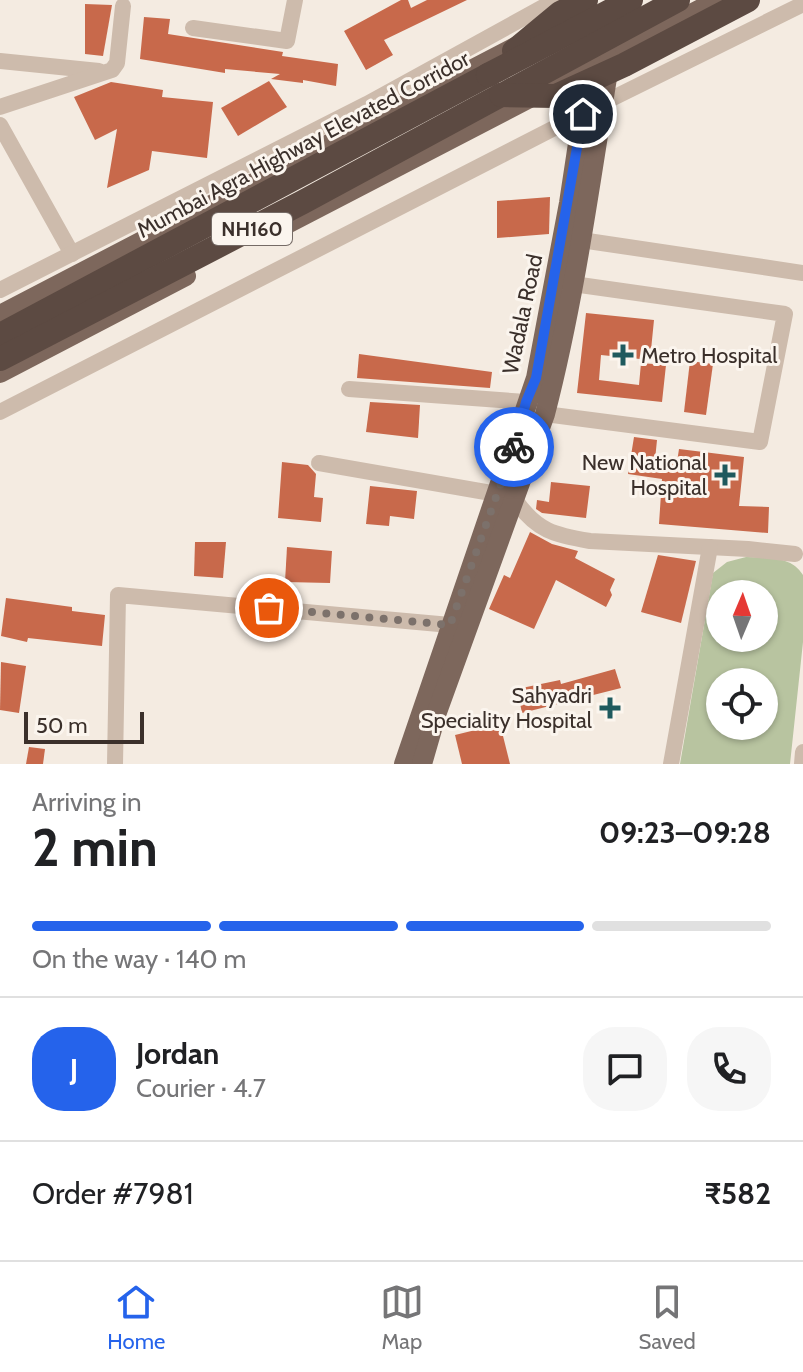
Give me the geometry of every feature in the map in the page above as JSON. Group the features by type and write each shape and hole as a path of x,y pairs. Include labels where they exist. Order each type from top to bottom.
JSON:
{"highway":[{"name":"Mumbai Agra Highway Elevated Corridor","path":"0,359 303,202 631,0"},
{"name":"Mumbai Agra Highway Elevated Corridor","path":"0,335 495,85 678,0"},
{"path":"602,1 560,13 533,33 495,85 556,96 624,65 748,0"}],"main road":[{"path":"0,373 718,0"},
{"path":"0,315 602,1"},
{"name":"Wadala Road","path":"404,764 506,497 545,414 573,284 611,56 602,1"},
{"name":"Wadala Road","path":"506,497 526,402 536,378 602,1"},
{"name":"Wadala Road","path":"422,764 459,626"}],"street":[{"path":"193,28 287,41 295,0"},
{"path":"0,290 367,104 556,0"},
{"path":"0,412 803,4"},
{"path":"0,107 112,70 117,63 123,6"},
{"path":"0,61 104,72"},
{"path":"0,125 72,254"},
{"path":"581,240 803,273"},
{"path":"545,414 760,442 785,314 573,284"},
{"path":"349,389 526,402"},
{"path":"319,463 506,497 543,530 565,537 795,554"},
{"path":"671,764 710,547"},
{"path":"115,764 118,595 459,626"},
{"path":"802,764 803,752"}],"green space":[{"path":"746,557 785,561 803,575 803,642 790,764 680,764 706,614 706,652 778,652 778,580 712,580 713,573 727,562"}],"building":[{"path":"401,0 408,0 411,8 427,0 467,0 384,40 393,55 366,70 344,31"},
{"path":"85,4 112,5 103,56 85,54"},
{"path":"144,17 170,19 168,34 338,64 336,86 303,80 303,83 271,79 280,74 225,69 225,73 140,59"},
{"path":"269,81 287,107 238,136 221,108"},
{"path":"111,82 163,90 162,97 213,102 207,158 152,151 149,170 107,188 117,129 95,140 74,97"},
{"path":"550,197 549,234 497,238 497,201"},
{"path":"586,313 654,320 650,360 601,355 599,380 639,385 641,363 666,365 662,402 577,393"},
{"path":"359,354 492,372 490,388 357,378"},
{"path":"690,361 713,364 706,415 684,412"},
{"path":"370,402 420,405 418,438 366,432"},
{"path":"634,437 657,440 655,460 677,462 679,449 744,457 739,506 769,507 768,533 659,524 662,479 628,474"},
{"path":"282,462 308,465 316,474 314,497 323,498 321,522 278,518"},
{"path":"551,482 590,486 586,518 542,513 536,509 537,500 549,502"},
{"path":"370,486 417,491 414,519 390,516 389,526 366,524"},
{"path":"530,532 552,544 578,551 575,558 615,579 606,607 556,580 534,629 489,609 504,575 510,578"},
{"path":"195,542 226,542 223,578 194,576"},
{"path":"287,547 332,551 330,583 285,582"},
{"path":"658,555 696,561 681,623 641,612"},
{"path":"6,598 105,615 102,646 28,638 27,642 1,636"},
{"path":"1,662 26,666 19,713 0,710"},
{"path":"615,669 621,688 522,713 517,689 560,680 561,684"},
{"path":"500,724 510,764 462,764 455,735"},
{"path":"29,747 45,749 43,764 26,764"}],"way so far":[{"path":"269,608 450,625 514,447"}],"place":[{"name":"Metro Hospital","path":"623,355"},
{"name":"New National Hospital","path":"725,475"},
{"name":"Sahyadri Speciality Hospital","path":"610,708"}],"route":[{"path":"514,447 536,378 583,114"}]}
